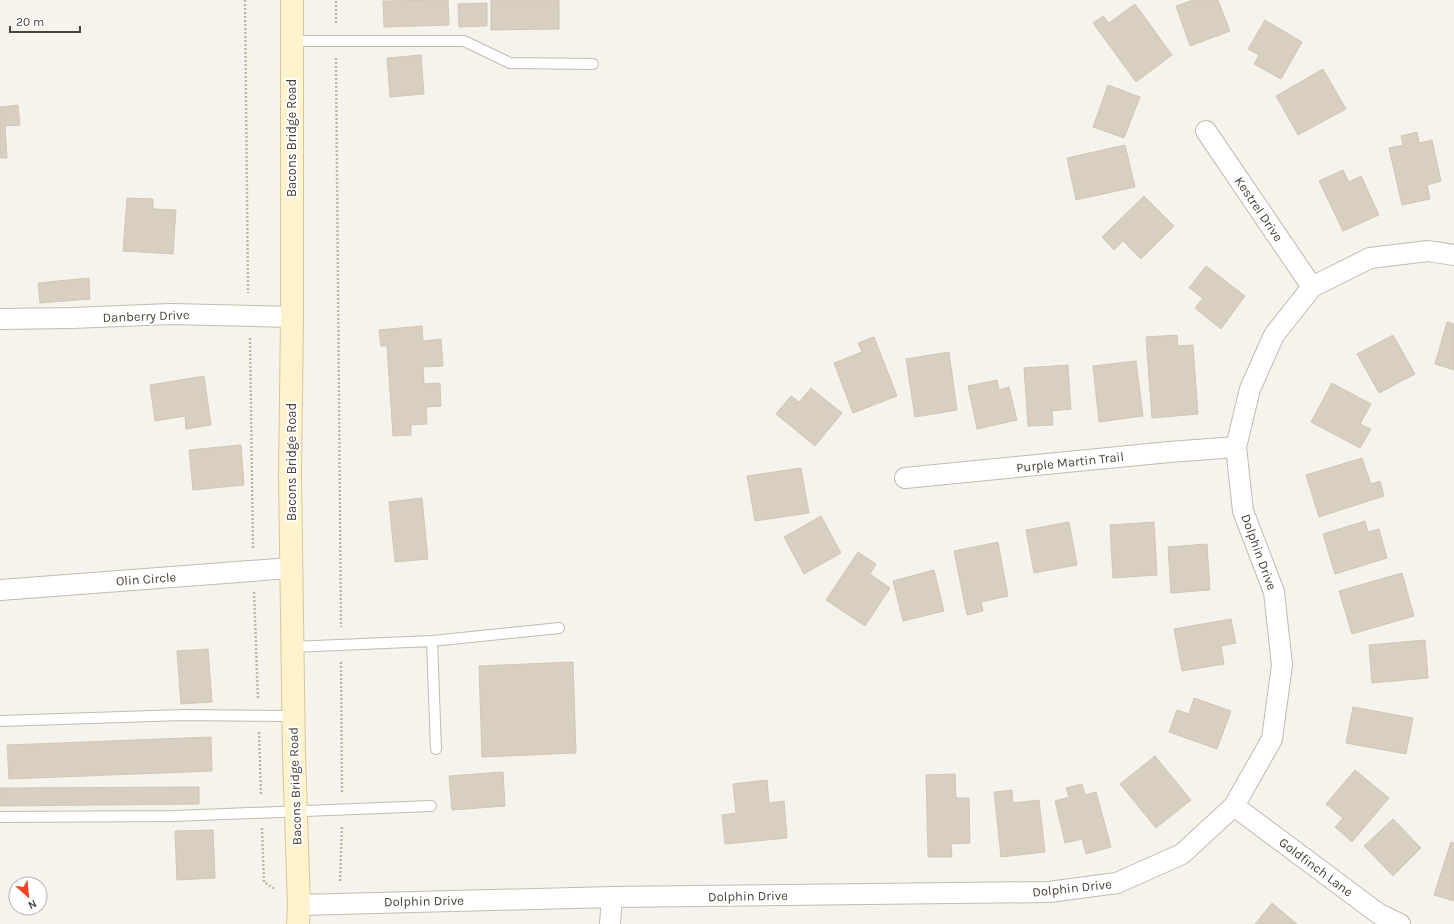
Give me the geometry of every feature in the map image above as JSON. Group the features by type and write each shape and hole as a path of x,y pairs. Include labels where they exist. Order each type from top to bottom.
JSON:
{"main road":[{"name":"Bacons Bridge Road","path":"292,0 292,317 290,476 293,716 299,914"}],"street":[{"name":"Kestrel Drive","path":"1206,131 1312,287"},
{"name":"Dolphin Drive","path":"299,914 340,904 612,897 1049,892 1117,883 1182,854 1234,806 1272,739 1282,665 1274,592 1243,511 1236,447 1250,389 1274,335 1312,287 1370,258 1428,251 1454,255"},
{"name":"Danberry Drive","path":"0,319 170,314 292,317"},
{"name":"Purple Martin Trail","path":"905,478 1236,447"},
{"name":"Olin Circle","path":"0,590 291,568"},
{"name":"Goldfinch Lane","path":"1234,806 1379,914 1400,924"},
{"path":"610,924 612,897"}],"lane":[{"path":"291,41 464,41 510,63 593,64"},
{"path":"292,647 432,641 559,628"},
{"path":"432,641 436,750"},
{"path":"0,721 183,715 293,716"},
{"path":"0,817 174,816 431,806"}],"path":[{"path":"245,0 248,286"},
{"path":"336,0 342,809 340,904"},
{"path":"250,342 254,570 264,882 299,914"}],"building":[{"path":"448,0 449,25 384,27 383,1"},
{"path":"491,0 559,0 559,29 491,30"},
{"path":"1193,0 1218,0 1230,31 1190,46 1176,6"},
{"path":"487,3 487,26 459,27 458,4"},
{"path":"1135,4 1172,55 1136,82 1093,23 1103,16 1109,23"},
{"path":"1265,20 1302,42 1281,79 1254,64 1259,55 1248,49"},
{"path":"421,55 424,94 390,97 387,58"},
{"path":"1323,69 1346,109 1298,135 1276,96"},
{"path":"1108,85 1140,97 1124,138 1093,127"},
{"path":"18,105 20,125 5,126 7,158 0,158 0,107"},
{"path":"1417,132 1419,143 1432,140 1441,181 1427,185 1430,199 1402,205 1389,148 1403,145 1401,136"},
{"path":"1125,145 1135,187 1076,200 1067,158"},
{"path":"1343,170 1349,182 1361,176 1379,215 1343,231 1319,181"},
{"path":"1144,196 1174,226 1141,259 1123,241 1114,250 1102,237"},
{"path":"127,198 153,199 153,209 176,210 173,254 123,251"},
{"path":"1206,266 1245,296 1221,329 1195,308 1203,298 1189,288"},
{"path":"89,278 90,299 40,303 38,283"},
{"path":"1447,322 1454,324 1454,370 1435,364"},
{"path":"422,326 423,341 441,339 443,366 423,367 424,384 440,383 441,406 426,407 427,424 411,425 411,435 393,436 387,346 381,346 379,330"},
{"path":"1177,335 1178,346 1193,345 1198,414 1152,418 1146,337"},
{"path":"1393,335 1415,374 1379,393 1357,354"},
{"path":"874,337 897,396 853,413 834,363 862,352 858,343"},
{"path":"949,352 957,410 915,417 906,359"},
{"path":"1136,361 1143,416 1099,422 1093,366"},
{"path":"1068,365 1071,409 1052,411 1053,425 1028,426 1024,368"},
{"path":"204,376 211,425 186,429 185,416 155,421 150,385"},
{"path":"997,380 999,390 1009,387 1017,420 977,429 968,386"},
{"path":"1332,383 1371,404 1360,424 1371,429 1360,448 1311,422"},
{"path":"811,388 842,413 815,446 776,414 791,396 799,402"},
{"path":"241,445 244,485 193,490 189,450"},
{"path":"1362,458 1371,484 1380,481 1384,496 1319,517 1306,475"},
{"path":"801,468 809,513 755,521 747,476"},
{"path":"422,498 428,559 395,562 389,502"},
{"path":"821,516 841,553 804,574 784,537"},
{"path":"1365,521 1368,532 1379,529 1387,558 1335,574 1323,534"},
{"path":"1069,522 1077,565 1034,573 1026,530"},
{"path":"1154,522 1157,575 1113,578 1110,525"},
{"path":"998,542 1008,596 981,602 983,611 967,615 954,551"},
{"path":"1207,544 1210,590 1171,593 1168,547"},
{"path":"858,552 876,564 870,574 890,588 865,626 826,600"},
{"path":"934,570 944,611 903,621 893,581"},
{"path":"1402,573 1414,616 1352,634 1339,591"},
{"path":"1231,619 1236,643 1221,646 1224,664 1182,671 1174,629"},
{"path":"1425,640 1428,678 1372,683 1369,645"},
{"path":"208,649 212,702 181,704 177,651"},
{"path":"573,662 576,753 482,757 479,666"},
{"path":"1194,698 1231,711 1217,749 1169,732 1177,710 1189,714"},
{"path":"1353,707 1413,718 1406,754 1346,743"},
{"path":"211,737 212,771 9,779 7,745"},
{"path":"1155,756 1191,800 1156,828 1120,784"},
{"path":"1355,770 1389,798 1352,842 1335,827 1343,818 1326,804"},
{"path":"503,772 505,806 452,810 449,776"},
{"path":"955,774 956,798 969,798 970,843 951,844 952,857 928,857 926,775"},
{"path":"767,780 769,803 784,801 787,838 725,844 722,815 736,813 733,784"},
{"path":"1082,784 1085,795 1096,792 1111,847 1086,854 1082,839 1065,843 1055,801 1069,797 1066,788"},
{"path":"199,787 199,804 0,806 0,788"},
{"path":"1012,790 1013,803 1039,800 1045,852 1001,857 994,792"},
{"path":"1393,819 1421,848 1393,876 1364,846"},
{"path":"213,830 215,878 177,880 175,831"},
{"path":"1451,842 1454,843 1454,901 1434,895"},
{"path":"1272,903 1297,924 1255,924"}]}
